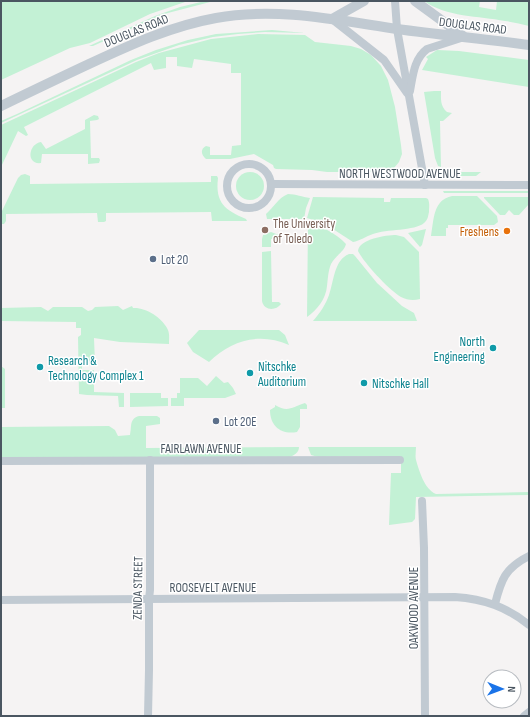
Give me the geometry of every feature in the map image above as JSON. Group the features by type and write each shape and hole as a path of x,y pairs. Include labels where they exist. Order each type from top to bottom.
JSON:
{"street":[{"path":"364,1 332,19 384,60 409,97"},
{"path":"395,1 409,97 425,185"},
{"path":"416,1 465,37"},
{"name":"DOUGLAS ROAD","path":"1,106 132,44 163,32 190,24 229,16 269,13 310,16 398,29 529,45"},
{"path":"409,97 415,66 423,52 427,49 465,37"},
{"path":"247,165 260,167 266,172 271,184 271,191 268,198 263,203 251,208 238,205 233,201 228,189 228,182 234,171 247,165"},
{"name":"NORTH WESTWOOD AVENUE","path":"271,184 529,185"},
{"name":"ZENDA STREET","path":"148,716 150,460"},
{"name":"FAIRLAWN AVENUE","path":"1,461 400,460"},
{"name":"OAKWOOD AVENUE","path":"422,500 424,548 425,716"},
{"path":"495,604 503,577 515,565 529,556"},
{"name":"ROOSEVELT AVENUE","path":"1,600 467,598 486,601 507,609 529,625"},
{"path":"524,716 529,712"}],"green space":[{"path":"1,1 188,1 150,14 90,43 70,48 1,80"},
{"path":"205,1 214,1 164,14 93,46 89,46 155,16 180,7"},
{"path":"424,1 480,1 479,7 496,10 497,1 529,1 529,26 452,13"},
{"path":"272,30 305,33 265,32 238,34 213,37 179,45 137,60 1,123 1,121 131,60 156,50 188,40 216,34"},
{"path":"258,34 305,35 315,42 351,46 361,49 371,55 381,66 388,80 395,107 402,154 399,162 394,168 384,172 327,172 276,169 273,165 254,154 230,159 206,159 202,152 206,146 210,147 210,155 231,155 232,146 241,145 241,73 231,73 231,64 194,59 192,68 177,66 177,57 166,57 166,68 154,70 151,63 24,127 28,135 26,136 18,131 1,167 1,125 136,62 159,53 211,39"},
{"path":"437,50 459,51 529,60 529,87 422,70 428,59 426,57"},
{"path":"441,91 441,102 443,107 447,112 452,113 443,121 440,121 441,167 438,166 435,158 424,92"},
{"path":"94,115 98,116 99,119 90,121 91,158 99,158 99,163 88,164 88,154 42,154 41,163 36,163 33,161 30,154 33,146 41,142 46,149 85,129 85,120"},
{"path":"250,172 260,176 264,186 260,196 250,200 240,196 236,186 240,176"},
{"path":"443,172 481,172 476,176 450,176 441,174"},
{"path":"25,174 30,176 30,184 211,182 211,176 217,176 217,187 220,200 227,209 246,219 247,221 212,221 211,212 106,213 106,221 104,222 98,222 97,213 6,214 6,221 4,224 1,224 1,213 18,178"},
{"path":"443,191 529,191 529,193 444,193"},
{"path":"288,194 310,198 304,219 267,219 266,214 279,200"},
{"path":"452,196 477,196 497,216 498,222 494,225 448,225 448,228 446,228 446,236 431,236 434,217 438,206 446,198"},
{"path":"313,197 384,198 384,202 390,202 391,198 426,198 429,202 429,212 428,218 420,226 379,232 353,242 322,223 307,218"},
{"path":"484,197 529,197 529,204 519,215 514,215 509,210 505,215 500,215"},
{"path":"308,223 328,230 346,244 331,264 323,300 307,317"},
{"path":"426,229 422,245 420,247 408,233"},
{"path":"271,232 279,235 280,238 271,239 271,247 262,247 263,235"},
{"path":"396,235 404,237 419,252 420,299 408,299 396,294 371,269 358,251 363,243 374,238"},
{"path":"271,251 272,302 279,302 281,304 273,309 265,307 262,301 262,252"},
{"path":"349,254 353,254 377,283 402,306 414,313 417,321 313,321 328,298 337,266 344,257"},
{"path":"118,306 123,310 132,306 133,308 147,311 161,320 168,330 169,336 169,344 120,342 94,338 95,364 82,364 82,370 94,370 94,392 124,393 124,407 119,407 118,396 79,394 78,337 81,335 81,328 76,328 76,322 1,321 1,308 41,307 48,311 53,307 82,307 88,311 95,307"},
{"path":"199,330 279,330 285,335 289,345 267,339 246,340 227,348 209,362 193,352 187,343"},
{"path":"1,366 5,369 5,408 1,408"},
{"path":"216,376 224,383 228,382 236,394 225,398 184,398 184,406 171,406 171,398 177,398 177,393 180,393 180,378 198,378 207,386"},
{"path":"130,393 161,393 161,398 168,398 168,406 130,407"},
{"path":"305,403 307,405 307,409 300,409 300,427 297,432 291,433 281,431 274,425 270,410 275,407 275,405 283,409 287,409"},
{"path":"139,416 157,416 160,418 160,424 146,426 146,448 299,447 299,449 296,454 290,457 1,458 1,427 109,426 115,430 118,436 130,435 132,421"},
{"path":"308,447 416,447 416,460 425,484 432,492 436,494 529,492 529,495 416,497 415,519 412,522 389,525 391,473 401,473 401,456 318,457 311,455"}],"place":[{"name":"The University of Toledo","path":"265,230"},
{"name":"Freshens","path":"507,231"},
{"name":"Lot 20","path":"153,259"},
{"name":"North Engineering","path":"493,348"},
{"name":"Research & Technology Complex 1","path":"40,367"},
{"name":"Nitschke Auditorium","path":"250,373"},
{"name":"Nitschke Hall","path":"364,383"},
{"name":"Lot 20E","path":"216,421"}]}
